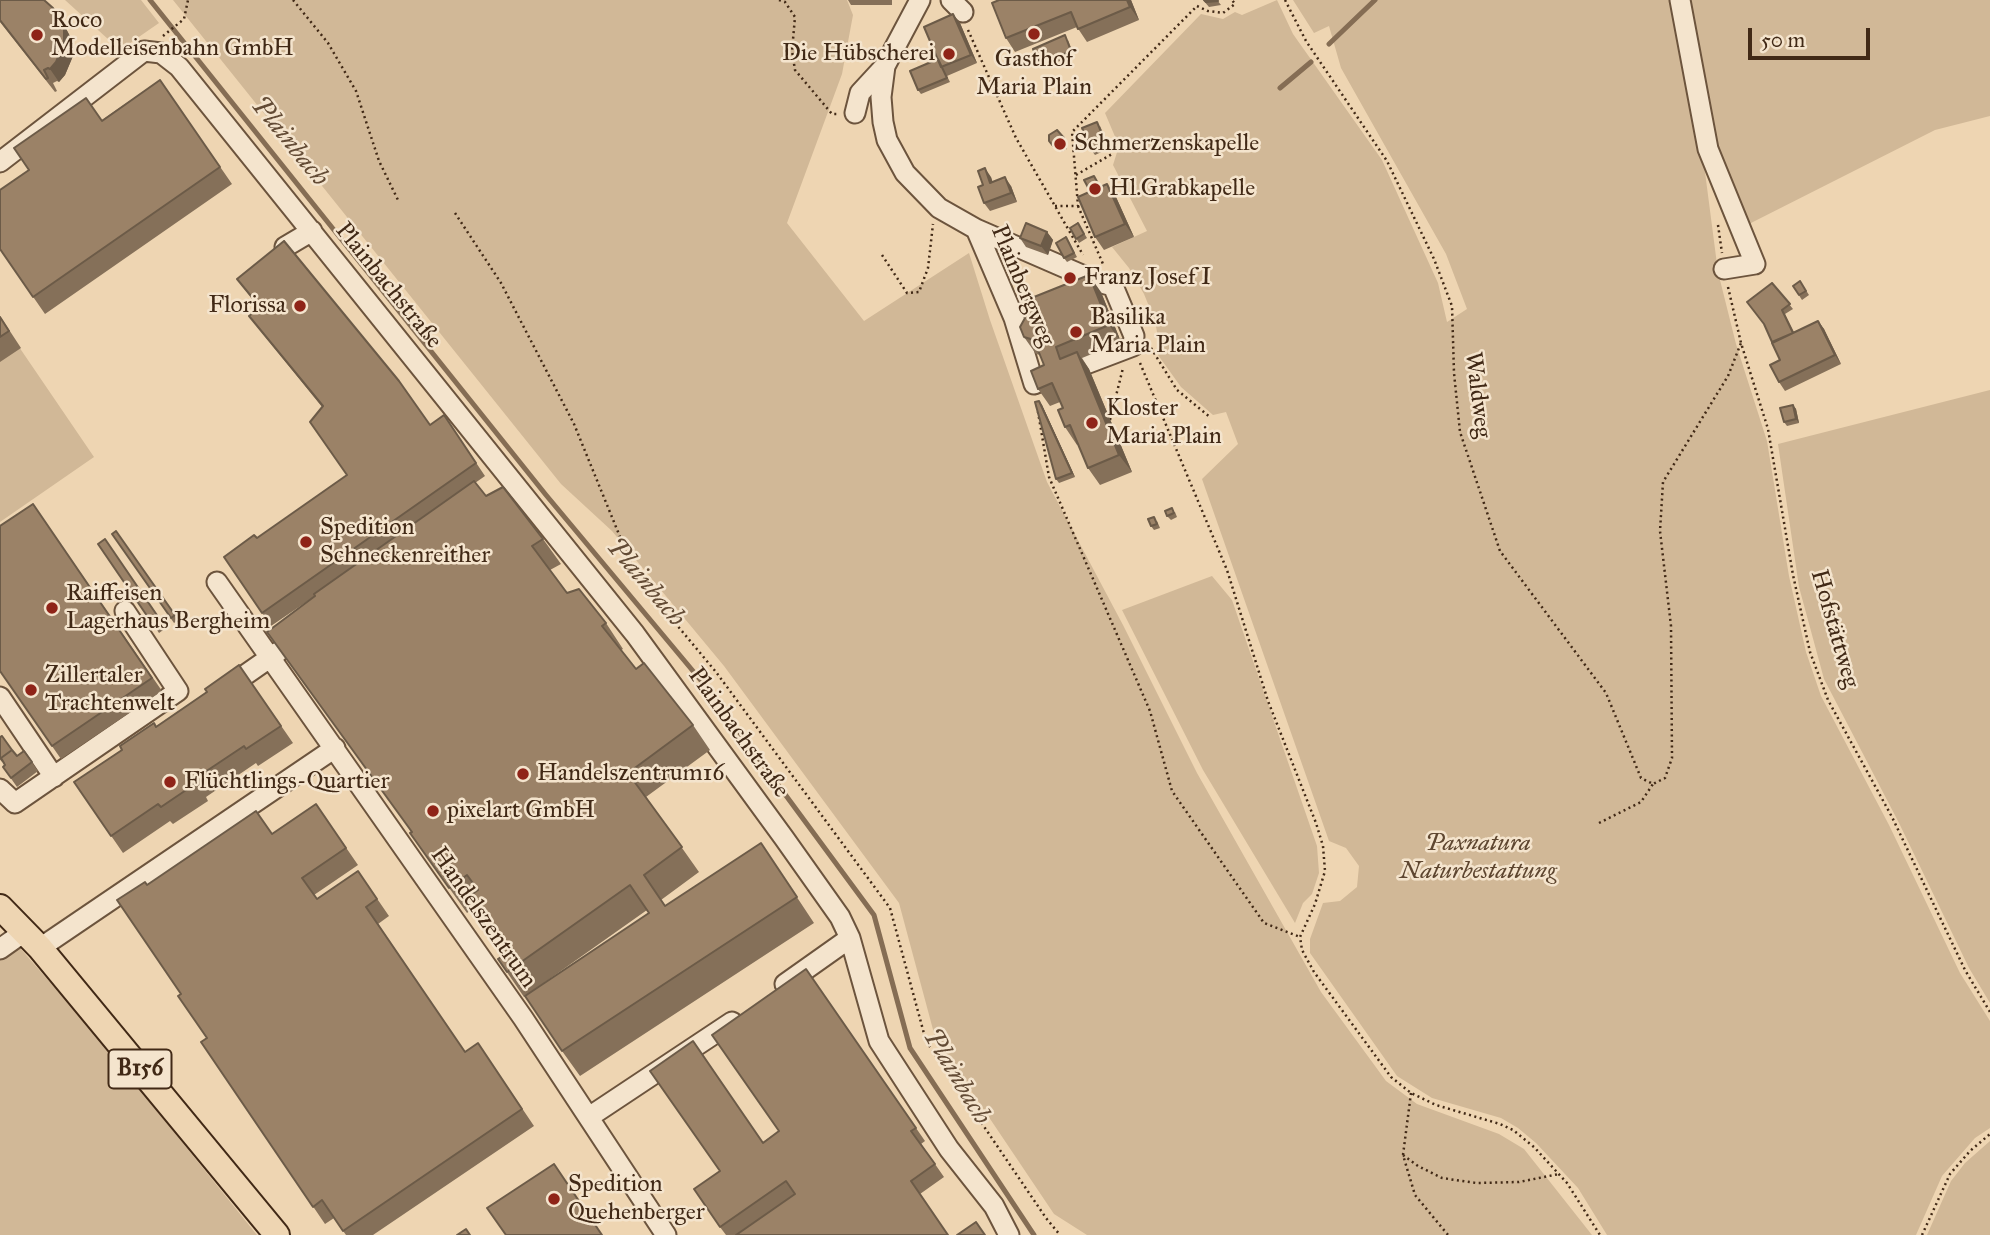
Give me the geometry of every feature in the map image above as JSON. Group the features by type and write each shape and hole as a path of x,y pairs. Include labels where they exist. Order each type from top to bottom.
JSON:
{"main road":[{"name":"B156","path":"0,907 32,940 277,1235"}],"street":[{"name":"Plainbergweg","path":"920,0 885,66 881,97 887,140 905,173 939,208 976,229 1020,316 1034,384"},
{"path":"1680,0 1708,149 1755,264 1724,269"},
{"name":"Plainbachstraße","path":"0,162 144,51 162,53 178,67 312,231 509,486 635,634 808,872 840,917 850,938 879,1041 949,1149 994,1206 1009,1235"},
{"path":"855,113 860,93 885,66"},
{"path":"976,229 1105,284 1132,343 1034,384"},
{"name":"Plainbachstraße","path":"285,247 312,231"},
{"path":"1074,292 1105,284"},
{"name":"Handelszentrum","path":"217,582 335,748 589,1117 666,1235"},
{"path":"6,794 54,777 178,691 125,611"},
{"path":"212,699 291,642"},
{"path":"0,697 38,763 54,777"},
{"path":"0,949 32,940 335,748"},
{"path":"773,993 850,938"},
{"path":"589,1117 751,1008"}],"path":[{"path":"163,35 184,19 188,0"},
{"path":"293,0 328,43 356,91 379,161 398,200"},
{"path":"779,0 785,2 795,17 792,51 796,70 832,114 855,113"},
{"path":"1196,0 1197,6"},
{"path":"1197,6 1223,13 1235,4 1232,0"},
{"name":"Waldweg","path":"1285,0 1306,41 1387,162 1434,259 1452,306 1454,373 1460,432 1500,551 1606,693 1641,778 1653,784"},
{"path":"1105,284 1078,206 1072,132 1197,6"},
{"path":"959,11 1016,138 1105,284"},
{"path":"1076,175 1112,155 1114,147"},
{"path":"1055,206 1078,206"},
{"path":"881,255 907,293 919,292 928,268 934,216 939,208"},
{"path":"455,212 501,283 574,424 636,576 716,672 890,908 926,1041 1060,1235"},
{"name":"Hofstättweg","path":"1717,216 1724,269 1741,343 1768,429 1793,575 1811,652 1828,700 1892,817 1965,970 1990,1012"},
{"path":"1132,343 1151,348 1177,390 1211,418"},
{"path":"1110,420 1132,343"},
{"path":"1132,343 1227,570 1268,701 1317,823 1323,846 1325,872 1315,904 1300,937 1302,950 1314,972 1391,1077 1411,1093 1436,1105 1513,1130 1534,1147 1559,1174 1600,1235"},
{"path":"1599,823 1641,802 1653,784 1665,778 1672,758 1671,626 1660,531 1663,482 1728,376 1741,343"},
{"path":"1034,384 1040,401 1036,408 1049,477 1150,711 1172,791 1264,923 1300,937"},
{"path":"1411,1093 1403,1155 1415,1195 1448,1235"},
{"path":"1922,1235 1950,1174 1970,1151 1990,1134"},
{"path":"1403,1155 1442,1178 1476,1183 1519,1182 1559,1174"}],"green space":[{"path":"65,0 141,0 159,23 120,50"},
{"path":"173,0 847,0 853,15 842,74 787,223 864,321 969,253 1047,482 1197,773 1321,992 1386,1081 1417,1104 1499,1134 1524,1149 1592,1235 1087,1235 1054,1214 935,1037 899,903 724,666 612,531 561,484"},
{"name":"Paxnatura Naturbestattung","path":"1277,0 1293,34 1382,160 1438,283 1447,322 1467,309 1446,254 1341,68 1329,26 1314,33 1293,0 1673,0 1702,149 1718,272 1736,344 1767,441 1789,576 1806,652 1821,696 1889,825 1960,973 1990,1021 1990,1128 1975,1138 1942,1176 1916,1235 1607,1235 1578,1188 1536,1143 1518,1128 1501,1118 1432,1098 1397,1076 1310,953 1310,939 1323,903 1340,901 1357,887 1359,866 1346,848 1329,841 1202,479 1238,444 1226,412 1213,415 1181,387 1158,355 1155,321 1144,294 1129,268 1112,247 1147,231 1113,165 1119,146 1105,113 1201,14 1223,19 1235,12 1242,15"},
{"path":"1683,0 1990,0 1990,116 1935,130 1745,226 1713,149"},
{"path":"0,319 94,457 0,522"},
{"path":"1990,390 1990,1003 1969,968 1899,823 1824,679 1799,587 1778,444"},
{"path":"1212,576 1232,600 1317,846 1319,873 1312,894 1303,903 1295,923 1203,770 1122,610"},
{"path":"9,948 20,948 90,1028 257,1235 0,1235 0,955"},
{"path":"1990,1141 1990,1235 1927,1235 1951,1181 1965,1163"}],"building":[{"path":"0,0 44,0 53,8 64,29 64,43 56,62 50,69 44,70 48,78 46,79 0,20"},
{"path":"999,0 1127,0 1130,7 1078,29 1071,12 1006,38 992,3"},
{"path":"953,14 971,55 941,67 924,27"},
{"path":"1065,35 1071,51 1040,64 1033,49"},
{"path":"938,59 947,78 918,90 910,71"},
{"path":"160,80 220,167 33,297 0,249 0,190 29,170 14,148 86,98 102,121"},
{"path":"1097,122 1106,144 1092,151 1082,128"},
{"path":"1057,130 1064,138 1064,144 1058,148 1049,141 1049,135"},
{"path":"985,168 990,183 1005,177 1011,193 984,203 978,187 983,185 978,171"},
{"path":"1094,176 1100,187 1090,191 1084,180"},
{"path":"1107,184 1125,224 1095,237 1078,197"},
{"path":"1026,223 1047,232 1041,246 1020,238"},
{"path":"1078,223 1084,234 1076,239 1070,228"},
{"path":"1066,237 1074,253 1064,258 1056,243"},
{"path":"284,241 399,381 430,425 444,415 476,463 262,613 224,557 254,535 257,538 347,475 310,422 323,406 249,316 260,307 237,279"},
{"path":"1089,275 1109,325 1056,347 1060,359 1077,352 1119,455 1088,468 1070,425 1065,427 1058,410 1063,408 1052,383 1038,389 1031,371 1044,365 1034,340 1024,337 1020,327 1025,318 1019,303"},
{"path":"1800,281 1806,291 1799,295 1793,286"},
{"path":"1772,283 1790,304 1782,310 1793,333 1772,342 1764,324 1747,302"},
{"path":"0,317 9,331 0,337"},
{"path":"1818,321 1835,355 1779,382 1770,365 1780,360 1772,343"},
{"path":"1039,401 1072,473 1056,479 1035,402"},
{"path":"1793,405 1796,419 1784,422 1780,408"},
{"name":"Handelszentrum16","path":"474,481 486,496 503,487 543,539 532,546 567,593 579,589 606,623 602,626 636,669 644,663 693,725 628,773 682,847 644,875 665,906 761,843 797,897 562,1051 525,996 649,913 630,885 507,972 498,959 504,955 464,900 478,890 467,875 449,888 410,833 412,832 267,632 315,596 314,594"},
{"name":"Raiffeisen Lagerhaus Bergheim","path":"33,504 152,678 52,746 0,671 0,526"},
{"path":"1172,508 1174,513 1167,516 1165,511"},
{"path":"1154,517 1157,524 1151,526 1148,519"},
{"path":"116,531 175,615 171,618 112,534"},
{"path":"105,539 163,624 156,629 98,544"},
{"name":"Flüchtlings-Quartier","path":"239,665 281,726 246,749 244,746 193,780 195,784 161,807 158,804 111,836 74,782 122,750 120,746 154,723 156,727 207,692 205,689"},
{"path":"2,736 12,750 1,758 4,763 0,758"},
{"path":"12,750 17,756 24,751 32,762 11,778 3,767 5,765 1,758"},
{"path":"316,804 346,848 302,878 317,899 358,871 377,899 366,907 465,1052 478,1043 522,1109 343,1231 322,1200 313,1207 201,1042 207,1038 178,996 181,994 117,900 145,882 147,885 256,811 272,834"},
{"path":"806,969 916,1128 911,1131 935,1164 911,1181 948,1235 736,1235 795,1194 786,1181 720,1227 694,1189 720,1171 650,1071 693,1041 763,1143 779,1131 712,1035"},
{"name":"Spedition Quehenberger","path":"554,1164 602,1235 506,1235 487,1208"},
{"path":"976,1222 985,1235 957,1235"},
{"path":"466,1229 470,1235 457,1235"}],"waterway":[{"name":"Plainbach","path":"150,0 546,495 703,683 874,915 910,1048 1034,1235"},
{"path":"1329,44 1375,0"},
{"path":"1280,88 1311,62"}],"place":[{"name":"Gasthof Maria Plain","path":"1034,34"},
{"name":"Roco Modelleisenbahn GmbH","path":"37,35"},
{"name":"Die Hübscherei","path":"949,54"},
{"name":"Schmerzenskapelle","path":"1060,144"},
{"name":"Hl.Grabkapelle","path":"1095,189"},
{"name":"Franz Josef I","path":"1070,278"},
{"name":"Florissa","path":"300,306"},
{"name":"Basilika Maria Plain","path":"1076,332"},
{"name":"Kloster Maria Plain","path":"1092,423"},
{"name":"Spedition Schneckenreither","path":"306,542"},
{"name":"Raiffeisen Lagerhaus Bergheim","path":"52,608"},
{"name":"Zillertaler Trachtenwelt","path":"31,690"},
{"name":"Handelszentrum16","path":"523,774"},
{"name":"Flüchtlings-Quartier","path":"170,782"},
{"name":"pixelart GmbH","path":"433,811"},
{"name":"Spedition Quehenberger","path":"554,1199"}]}
